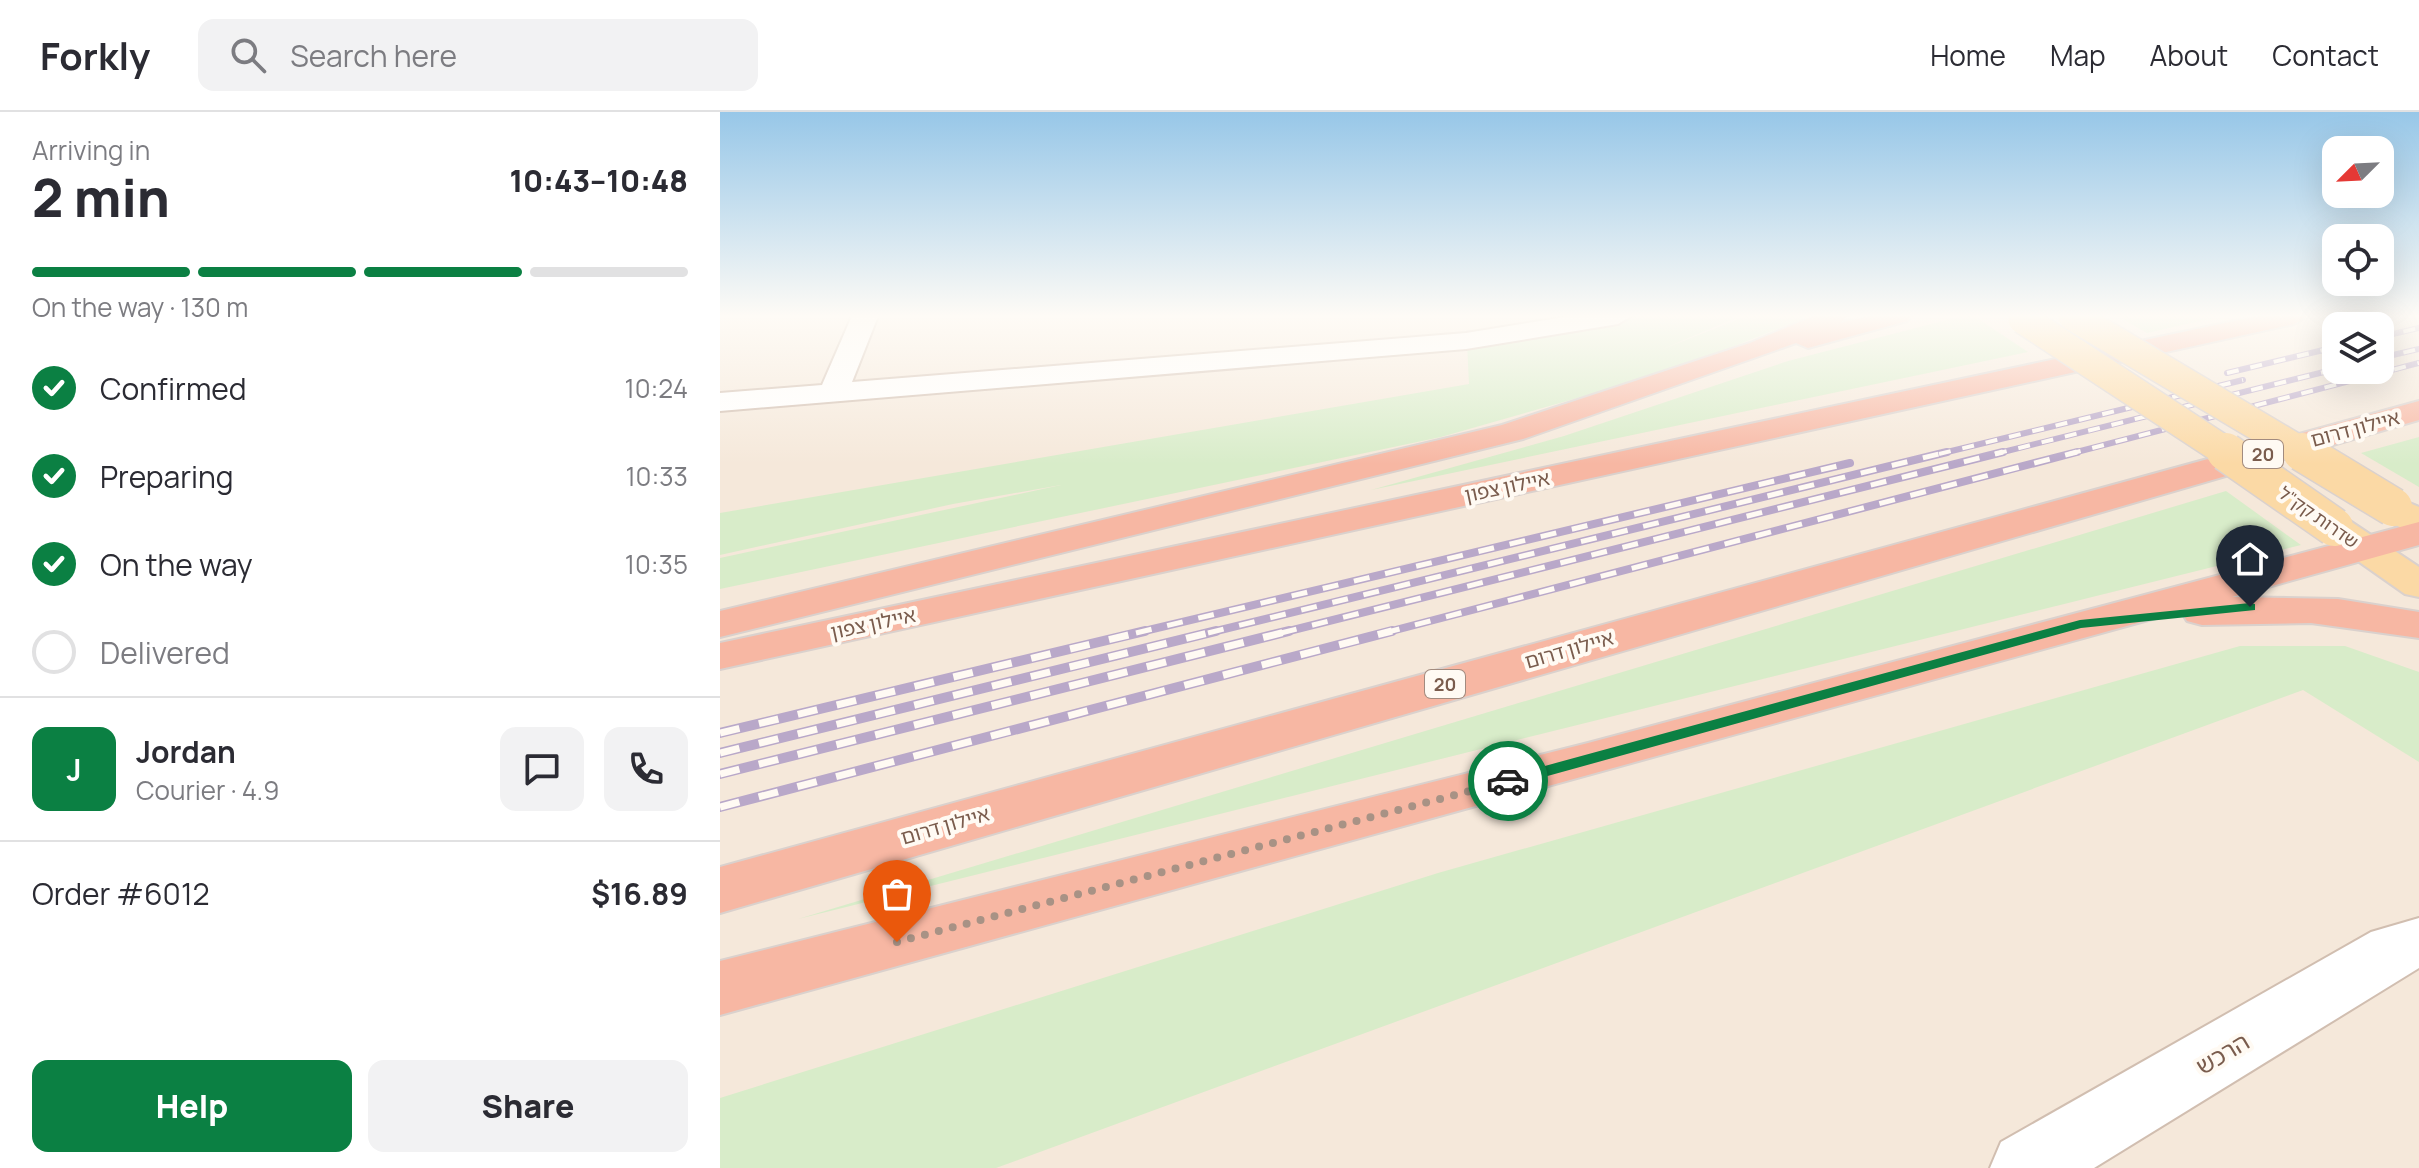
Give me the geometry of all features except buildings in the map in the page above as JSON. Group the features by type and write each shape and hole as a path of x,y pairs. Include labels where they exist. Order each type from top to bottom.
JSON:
{"highway":[{"path":"720,624 1512,432 1712,365"},
{"name":"איילון צפון","path":"720,656 2066,365"},
{"name":"איילון דרום","path":"720,890 2419,410"},
{"path":"720,988 1588,760 2080,624 2410,521"},
{"path":"2080,624 2250,607 2332,609 2419,625"}],"main road":[{"name":"שדרות קק\"ל","path":"2095,365 2419,585"},
{"path":"2154,365 2410,521"}],"street":[{"path":"834,391 845,365"},
{"path":"720,402 1159,365"},
{"name":"הרכש","path":"2057,1161 2393,950 2419,943"}],"shaded area":[{"path":"720,365 2322,365 2322,384 2394,384 2394,365 2419,365 2419,1168 720,1168"}],"green space":[{"path":"1468,365 1686,365 1441,437 720,589 720,558 1061,485 953,504 720,555 720,513 1469,384"},
{"path":"1775,365 1965,365 1371,490 1564,436"},
{"path":"2419,437 2419,487 2361,453"},
{"path":"2226,491 2301,545 798,919"},
{"path":"2240,646 2345,646 2419,672 2419,762 2303,690 996,1168 720,1168 720,1098 1438,873"}],"railway":[{"path":"2227,373 2259,365"},
{"path":"2069,454 2410,365"},
{"path":"1999,453 2322,372"},
{"path":"1939,454 2243,380"},
{"path":"1208,633 1947,452"},
{"path":"1999,453 2003,452"},
{"path":"1384,633 2077,452"},
{"path":"1281,633 1999,453"},
{"path":"1995,454 1999,453"},
{"path":"1136,633 1850,463"},
{"path":"720,733 1145,631"},
{"path":"720,753 1216,631"},
{"path":"720,774 1289,631"},
{"path":"720,807 1392,631"}],"way so far":[{"path":"897,942 1508,781"}],"route":[{"path":"1508,781 2080,624 2250,607"}]}
